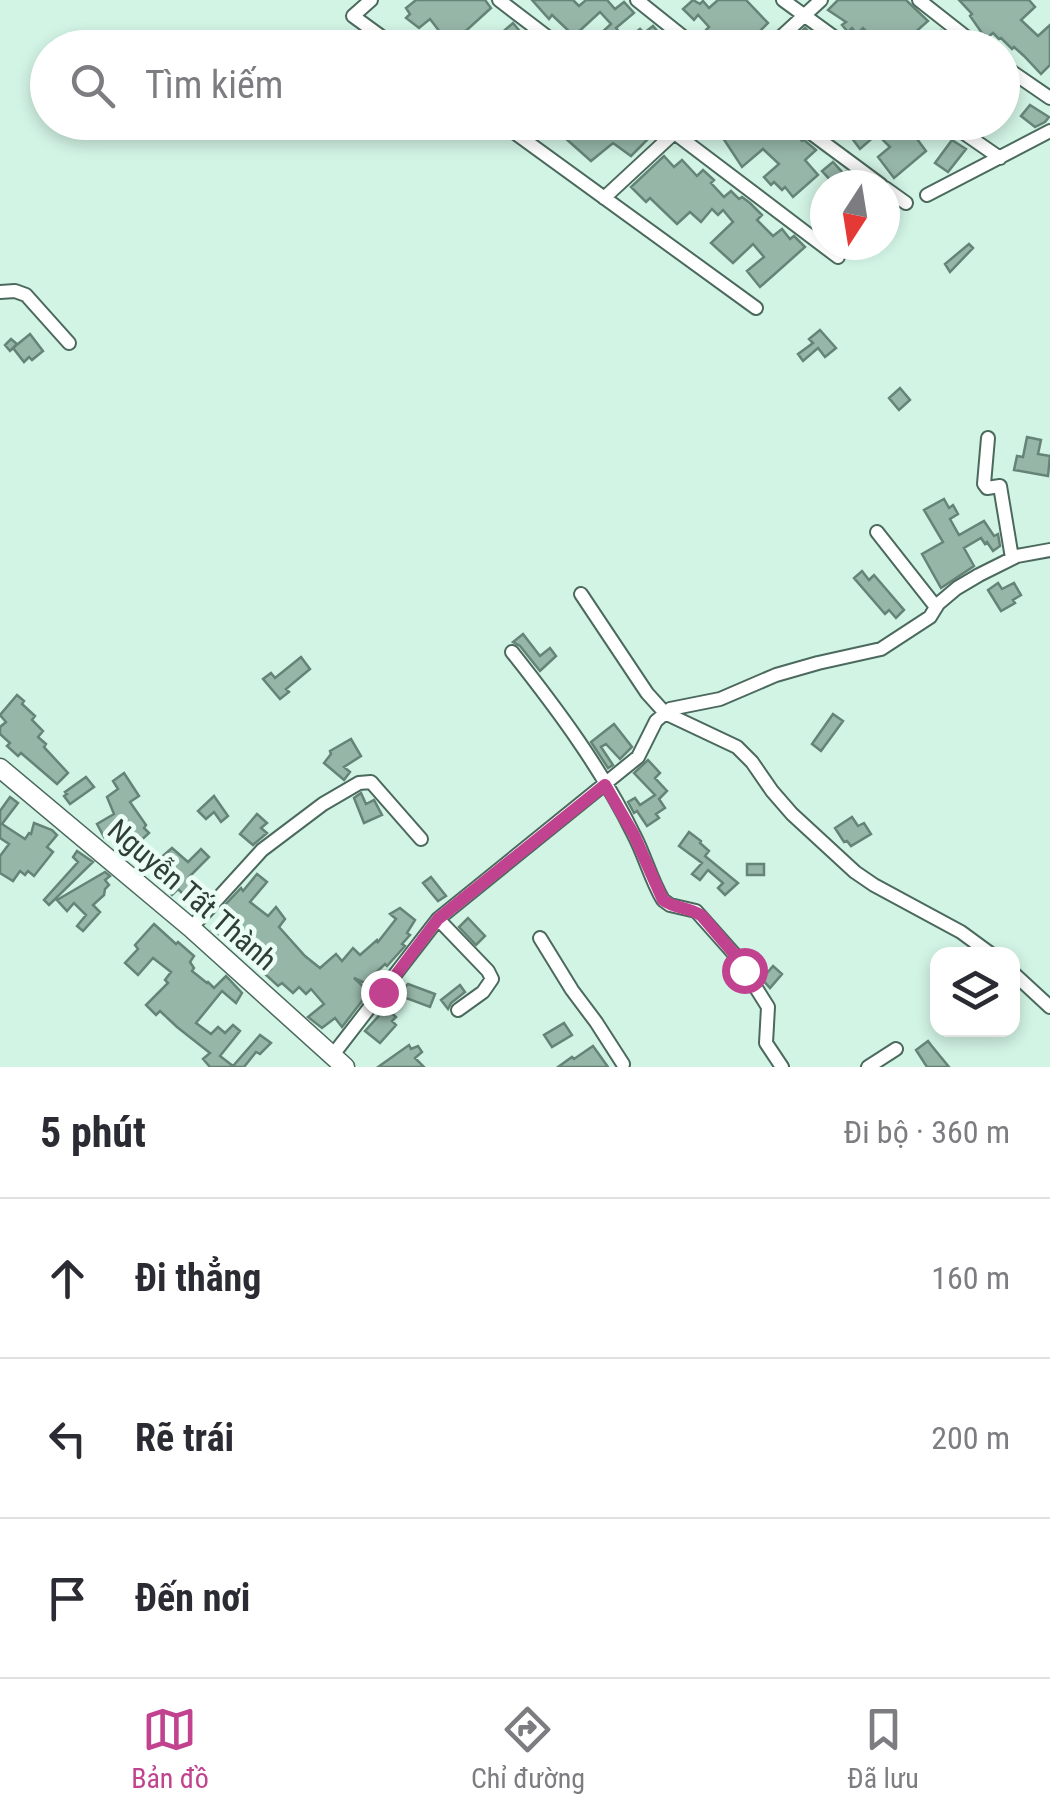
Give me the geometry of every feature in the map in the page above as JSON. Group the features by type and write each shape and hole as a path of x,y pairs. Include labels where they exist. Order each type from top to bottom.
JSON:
{"main road":[{"name":"Nguyễn Tất Thành","path":"0,768 191,928 338,1061"}],"street":[{"path":"371,0 354,16 373,30"},
{"path":"499,0 538,30"},
{"path":"637,0 674,30"},
{"path":"783,0 824,30"},
{"path":"788,30 821,0"},
{"path":"919,0 957,30"},
{"path":"1020,77 1050,98"},
{"path":"927,196 1050,131"},
{"path":"525,140 756,308"},
{"path":"604,198 666,140"},
{"path":"683,140 810,236"},
{"path":"820,140 861,170"},
{"path":"974,140 1000,158"},
{"path":"900,199 906,204"},
{"path":"0,292 26,295 69,343"},
{"path":"988,438 984,486 1000,486 1012,558"},
{"path":"877,532 936,607"},
{"path":"338,1061 438,919 638,757 656,721 670,710 720,699 776,675 881,649 930,617 957,588 1012,558 1050,550"},
{"path":"582,594 647,693 666,713 742,750 792,814 855,872 982,947"},
{"path":"512,652 564,719 605,785 634,835 663,900 696,912 740,962 768,1007 766,1043 782,1067"},
{"path":"191,928 255,856 310,813 359,783 376,785 421,839"},
{"path":"438,919 492,979 458,1010"},
{"path":"540,938 623,1066"},
{"path":"1020,979 1050,1006"},
{"path":"868,1067 896,1049"}],"building":[{"path":"416,0 485,0 491,8 467,30 438,30 430,19 419,28 406,18 410,14 406,8"},
{"path":"532,0 573,0 579,6 586,0 607,0 615,9 624,2 634,13 618,30 604,30 611,24 600,12 580,30 568,30 552,15 549,19"},
{"path":"693,0 700,4 703,1 709,8 718,0 746,0 768,23 761,30 706,30 709,27 698,15 694,20 683,9"},
{"path":"838,0 906,0 928,21 918,30 846,30 842,25 846,22 828,10"},
{"path":"959,0 1029,0 1035,7 1021,20 1038,36 1050,25 1050,65 1041,74 1020,53 1020,30 980,30"},
{"path":"1030,105 1049,117 1045,122 1035,127 1021,116"},
{"path":"567,140 647,140 631,156 613,143 591,161"},
{"path":"724,140 804,140 816,150 805,160 814,170 810,170 810,182 793,197 785,187 782,190 774,182 771,185 764,177 779,164 763,149 742,167"},
{"path":"853,140 870,140 860,149"},
{"path":"883,140 918,140 926,151 900,173 888,170 878,157 890,147"},
{"path":"952,140 966,149 948,172 935,163"},
{"path":"664,156 674,167 682,160 697,176 703,170 724,197 731,191 750,203 762,215 757,220 773,236 782,229 805,247 760,287 747,271 764,257 753,244 733,263 711,243 733,222 723,210 718,215 712,209 701,222 690,212 677,224 650,198 646,202 631,187"},
{"path":"833,162 840,170 823,170"},
{"path":"969,244 973,248 950,272 945,264"},
{"path":"820,330 836,348 825,357 818,348 803,361 798,354 813,343 809,339"},
{"path":"30,334 43,351 24,362 13,348"},
{"path":"11,339 17,344 10,351 5,345"},
{"path":"900,388 910,400 899,410 889,398"},
{"path":"1027,437 1041,440 1038,454 1050,456 1048,476 1014,470 1017,456 1023,457"},
{"path":"944,499 958,514 950,519 959,535 984,521 994,536 998,534 1000,546 993,551 981,538 964,548 974,566 941,588 922,554 943,542 924,510"},
{"path":"862,571 869,580 874,575 904,610 896,618 889,610 885,614 854,578"},
{"path":"998,583 1002,589 1014,583 1021,595 1001,611 988,590"},
{"path":"523,634 540,656 550,648 556,656 540,671 513,642"},
{"path":"301,657 310,669 280,699 263,679 271,673 275,678"},
{"path":"17,695 43,731 38,737 46,744 44,747 68,773 57,784 21,753 18,756 0,734 0,727 6,722 0,715"},
{"path":"833,714 843,721 821,751 812,744"},
{"path":"614,724 632,747 620,759 606,744 601,747 613,765 608,768 591,742"},
{"path":"351,739 361,756 344,767 350,772 344,780 324,763 330,751"},
{"path":"648,760 660,773 655,778 667,791 659,799 665,808 647,826 628,802 635,798 640,805 655,795 634,773"},
{"path":"124,773 139,796 130,802 149,833 134,847 127,840 123,843 113,831 104,837 97,824 114,814 107,797 118,789 113,781"},
{"path":"86,777 94,787 70,804 65,792"},
{"path":"361,793 366,804 374,800 382,815 364,823 354,798"},
{"path":"214,796 228,816 221,822 214,812 206,819 198,811"},
{"path":"10,797 18,803 2,824 25,839 34,823 57,835 47,847 53,852 34,876 20,871 13,881 0,873 0,856 9,844 0,838 0,811"},
{"path":"257,814 267,823 261,828 267,833 253,845 240,834"},
{"path":"852,817 858,826 864,823 871,834 851,846 835,828"},
{"path":"689,832 709,851 705,856 738,883 725,895 718,888 723,883 708,870 700,880 692,874 702,863 679,846"},
{"path":"172,848 188,862 201,849 209,857 189,877 198,886 186,897 178,889 172,895 158,878 164,872 156,862"},
{"path":"77,851 93,862 49,905 44,900 78,862 73,857"},
{"path":"747,864 764,864 764,875 747,875"},
{"path":"105,872 110,876 105,880 109,885 93,905 100,912 83,931 77,926 86,915 74,903 67,911 57,900"},
{"path":"257,874 267,882 250,902 268,916 276,907 285,919 279,927 320,968 336,954 342,961 353,948 360,955 378,942 396,919 390,914 400,908 415,920 402,944 405,946 387,966 365,983 354,978 369,992 342,1027 335,1018 322,1028 308,1017 324,1004 311,989 306,994 299,987 293,993 282,983 278,986 265,974 271,969 250,949 247,952 212,930 229,911 224,906"},
{"path":"431,877 446,896 438,901 423,883"},
{"path":"468,918 485,936 476,945 459,927"},
{"path":"154,924 194,956 190,962 192,971 207,983 214,988 226,976 242,993 236,1003 222,991 196,1023 211,1034 218,1027 225,1033 233,1025 240,1031 220,1056 233,1066 260,1035 271,1043 260,1054 256,1052 244,1067 210,1067 203,1059 210,1053 160,1011 156,1015 146,1005 168,983 165,980 171,972 153,958 138,975 125,963"},
{"path":"773,966 782,974 770,988 762,979"},
{"path":"408,984 435,994 430,1007 398,995"},
{"path":"460,985 465,992 448,1009 441,1000"},
{"path":"386,1008 396,1017 392,1021 396,1025 380,1043 365,1031"},
{"path":"564,1023 572,1035 552,1047 544,1035"},
{"path":"928,1041 949,1067 927,1067 916,1050"},
{"path":"409,1045 411,1049 418,1046 422,1052 415,1058 424,1067 378,1067"},
{"path":"593,1046 608,1067 558,1067 574,1059"}],"route":[{"path":"383,992 438,919 605,785 634,835 663,900 702,916 744,970"}]}
